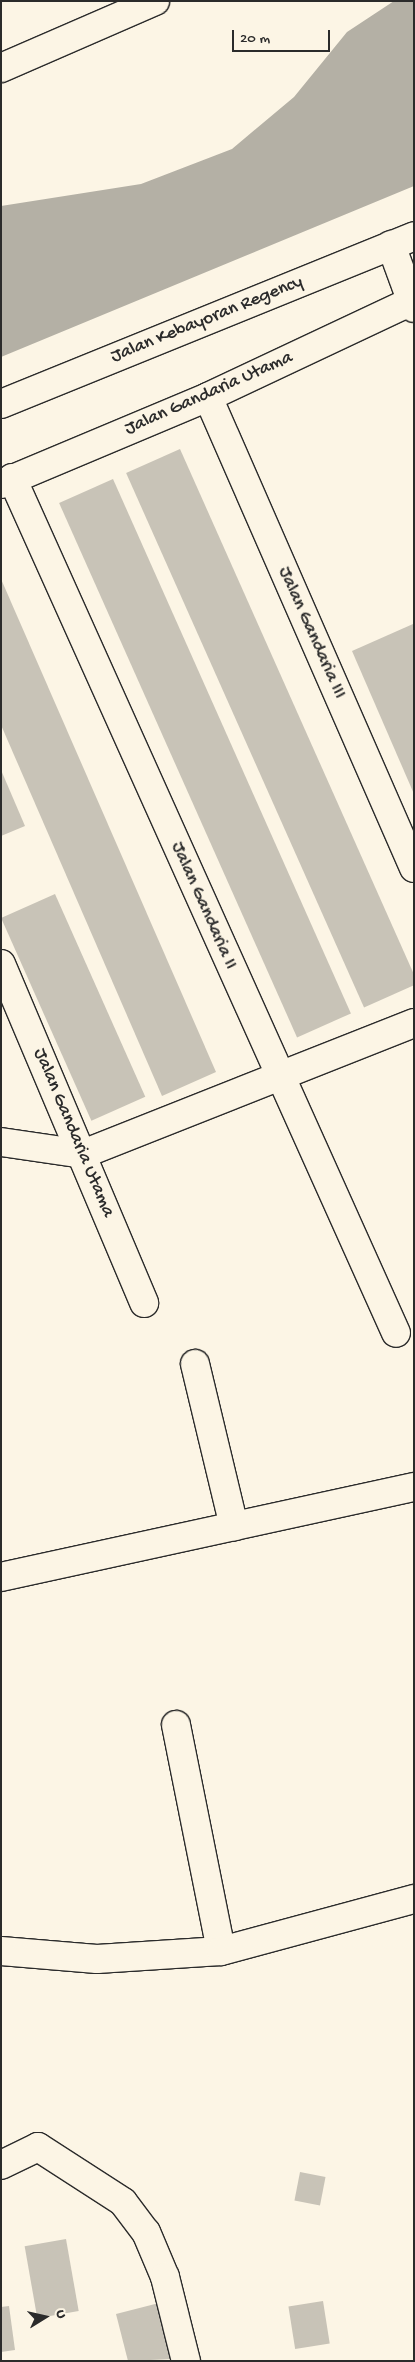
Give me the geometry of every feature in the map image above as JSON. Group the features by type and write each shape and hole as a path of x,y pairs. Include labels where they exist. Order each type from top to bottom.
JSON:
{"street":[{"path":"1,68 155,1"},
{"path":"402,241 413,303"},
{"name":"Jalan Kebayoran Regency","path":"1,404 402,241"},
{"name":"Jalan Gandaria Utama","path":"7,481 208,398 413,303"},
{"name":"Jalan Gandaria III","path":"208,398 414,868"},
{"name":"Jalan Gandaria II","path":"7,481 396,1333"},
{"name":"Jalan Gandaria Utama","path":"1,964 144,1304"},
{"path":"1,1142 82,1154 414,1023"},
{"path":"195,1364 234,1526"},
{"path":"1,1577 414,1487"},
{"path":"176,1725 222,1951"},
{"path":"1,1951 97,1958 222,1951 414,1899"},
{"path":"1,2165 38,2147 123,2202 146,2232 165,2277 186,2361"}],"shaded area":[{"path":"394,1 414,1 414,186 1,357 1,206 141,184 232,149 294,97 347,32"}],"building":[{"path":"180,449 414,975 414,985 364,1007 126,473"},
{"path":"113,479 351,1013 297,1037 59,503"},
{"path":"1,579 216,1072 162,1096 1,725"},
{"path":"413,624 414,626 414,794 352,651"},
{"path":"1,770 25,826 1,836"},
{"path":"55,894 145,1097 91,1121 1,918"},
{"path":"300,2172 326,2177 320,2205 294,2200"},
{"path":"66,2239 79,2311 37,2318 25,2246"},
{"path":"323,2301 330,2343 295,2349 288,2306"},
{"path":"159,2303 173,2359 128,2361 116,2314"},
{"path":"9,2306 15,2350 1,2352 1,2307"}]}
